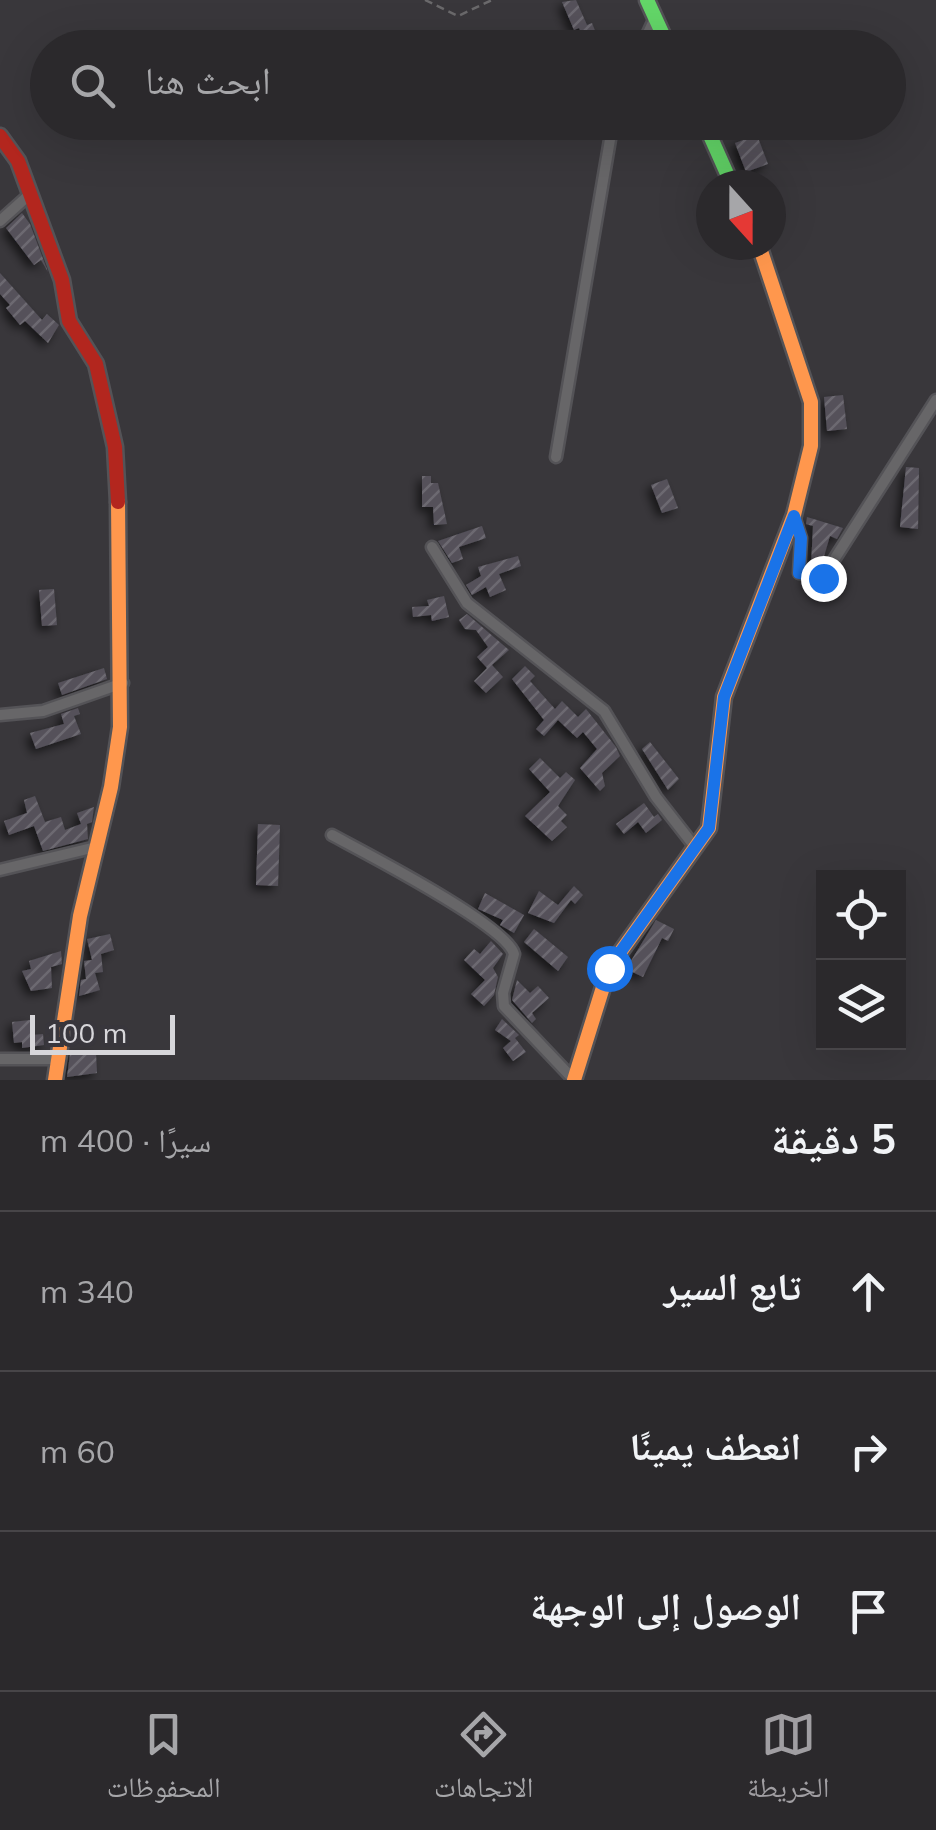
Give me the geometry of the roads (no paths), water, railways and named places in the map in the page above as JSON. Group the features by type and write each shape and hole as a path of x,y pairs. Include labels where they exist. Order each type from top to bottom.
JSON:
{"street":[{"path":"647,0 661,30"},
{"path":"650,30 656,18"},
{"path":"0,136 18,161 62,280 69,320 96,364 112,433 124,595 123,684 111,787 80,916 55,1080"},
{"path":"556,457 610,140"},
{"path":"712,140 725,170"},
{"path":"0,221 30,195"},
{"path":"332,836 416,880 504,939 514,954 503,993 504,1006 574,1080 609,968 709,828 724,697 794,516 811,446 810,402 764,260"},
{"path":"794,516 801,538 799,573 823,578 936,400"},
{"path":"432,548 468,603 604,711 656,797 695,847"},
{"path":"0,715 43,710 123,684"},
{"path":"0,870 96,847"},
{"path":"0,1059 58,1060"}]}
